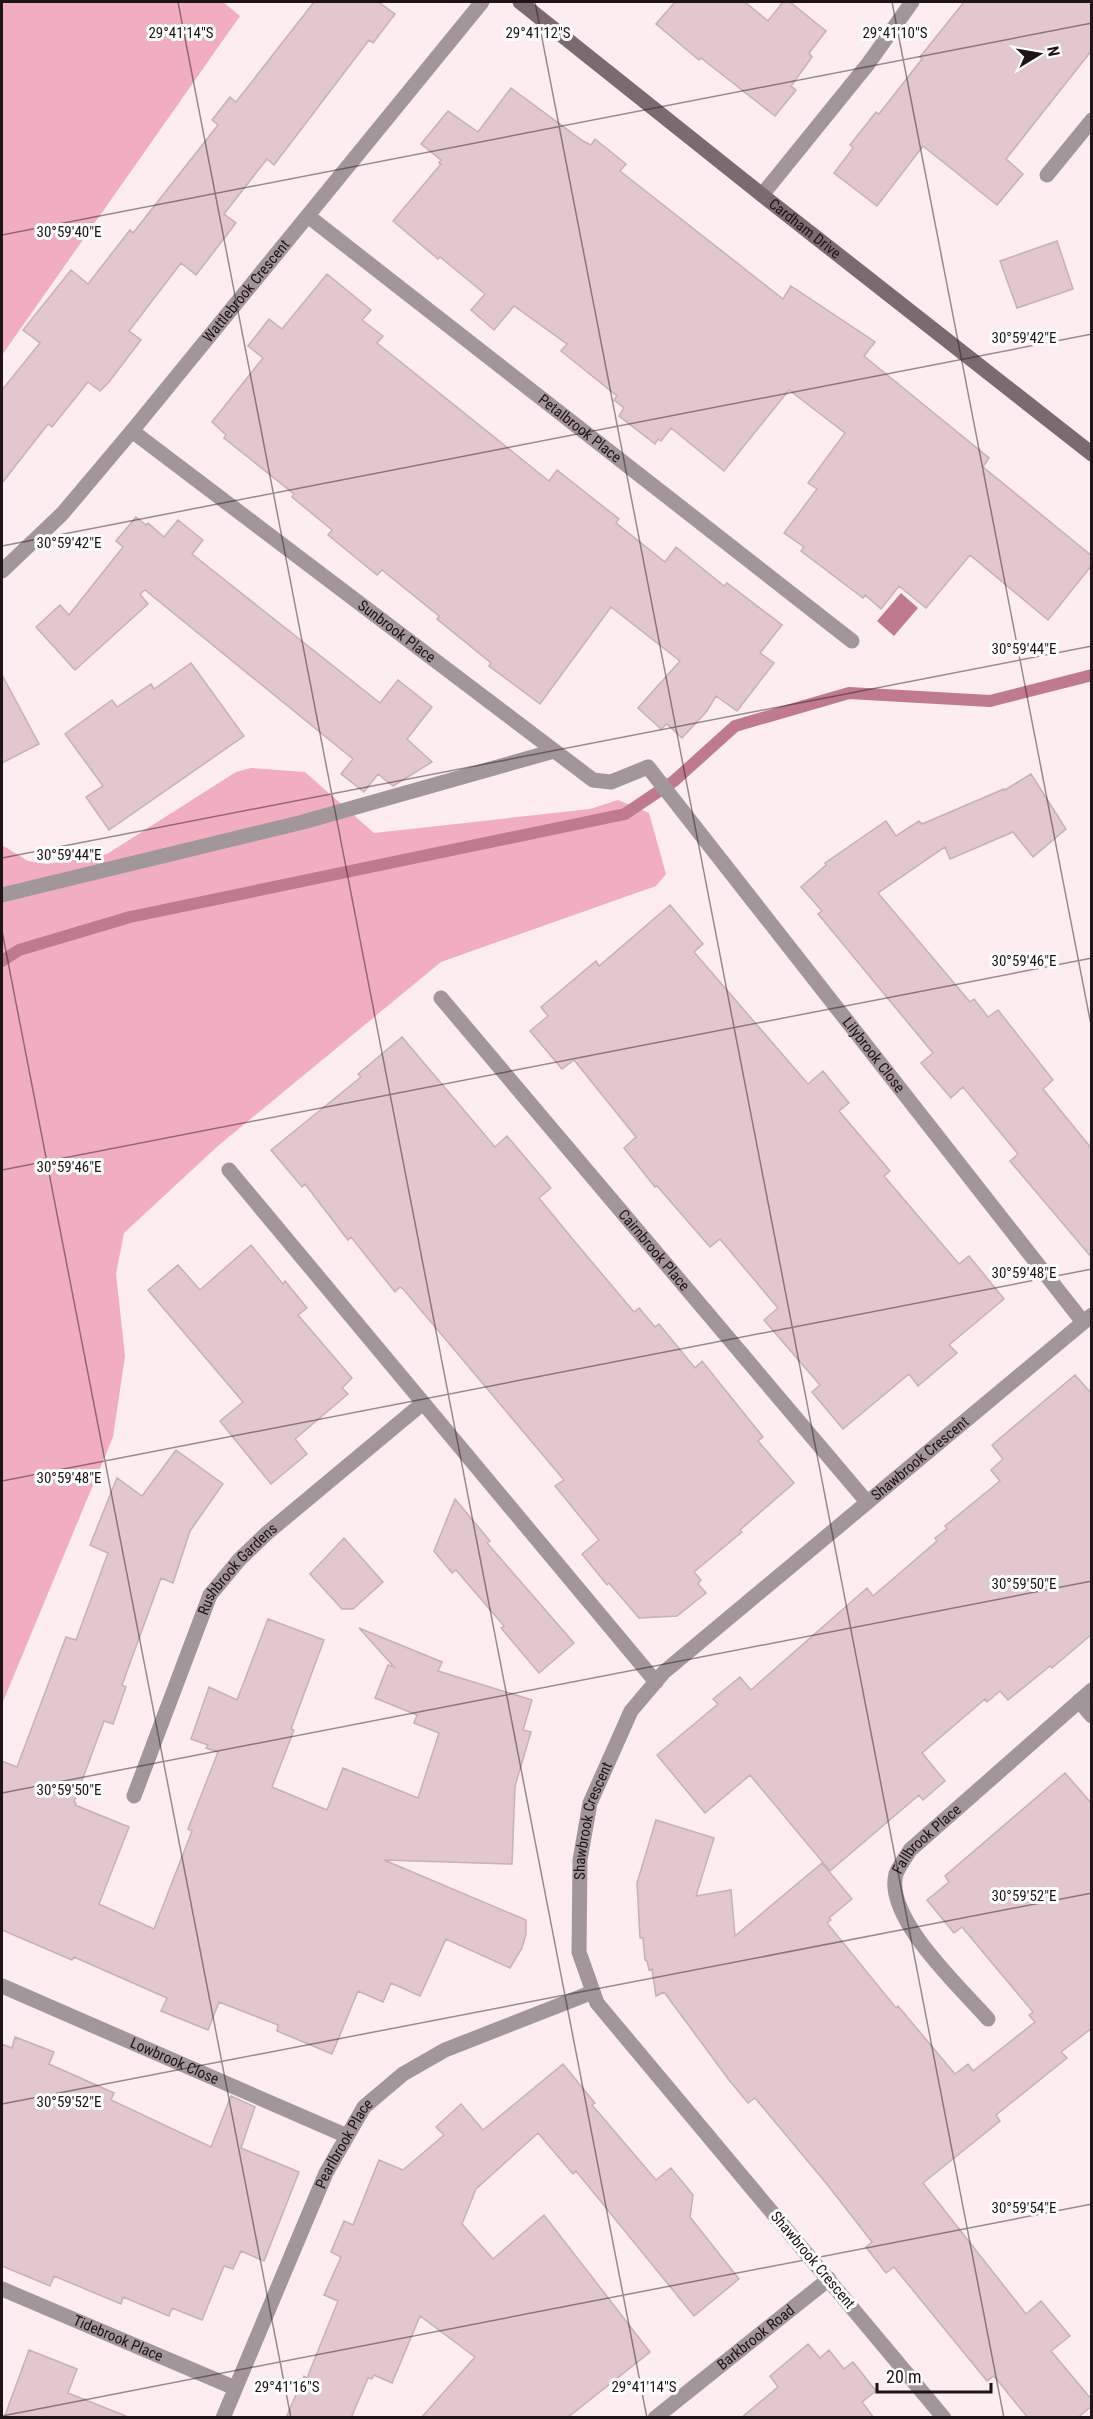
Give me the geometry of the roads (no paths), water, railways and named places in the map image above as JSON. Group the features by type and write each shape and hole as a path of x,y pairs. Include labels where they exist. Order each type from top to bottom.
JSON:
{"street":[{"name":"Wattlebrook Crescent","path":"2,571 62,514 482,2"},
{"name":"Cardham Drive","path":"520,2 1092,454"},
{"path":"762,195 868,64 912,2"},
{"path":"1047,175 1092,120"},
{"name":"Petalbrook Place","path":"308,216 852,641"},
{"name":"Sunbrook Place","path":"132,431 593,780 611,782 648,767 664,788"},
{"path":"2,895 303,822 554,751"},
{"name":"Lilybrook Close","path":"664,788 1087,1319"},
{"name":"Cairnbrook Place","path":"441,998 867,1502"},
{"path":"229,1170 656,1682"},
{"name":"Shawbrook Crescent","path":"945,2418 597,2003 579,1952 580,1860 590,1803 631,1711 664,1672 1087,1319"},
{"name":"Rushbrook Gardens","path":"134,1796 210,1595 239,1560 267,1533 423,1403"},
{"name":"Fallbrook Place","path":"988,2019 918,1940 903,1917 897,1898 896,1875 910,1850 1092,1690"},
{"path":"1079,1701 1092,1716"},
{"name":"Lowbrook Close","path":"2,1986 347,2136"},
{"name":"Pearlbrook Place","path":"223,2418 326,2173 364,2107 404,2074 445,2050 592,1992"},
{"name":"Barkbrook Road","path":"655,2418 829,2279"},
{"name":"Tidebrook Place","path":"2,2289 235,2388"}],"waterway":[{"path":"2,961 19,950 130,917 625,814 674,781 735,726 849,693 990,701 1092,675"}]}
